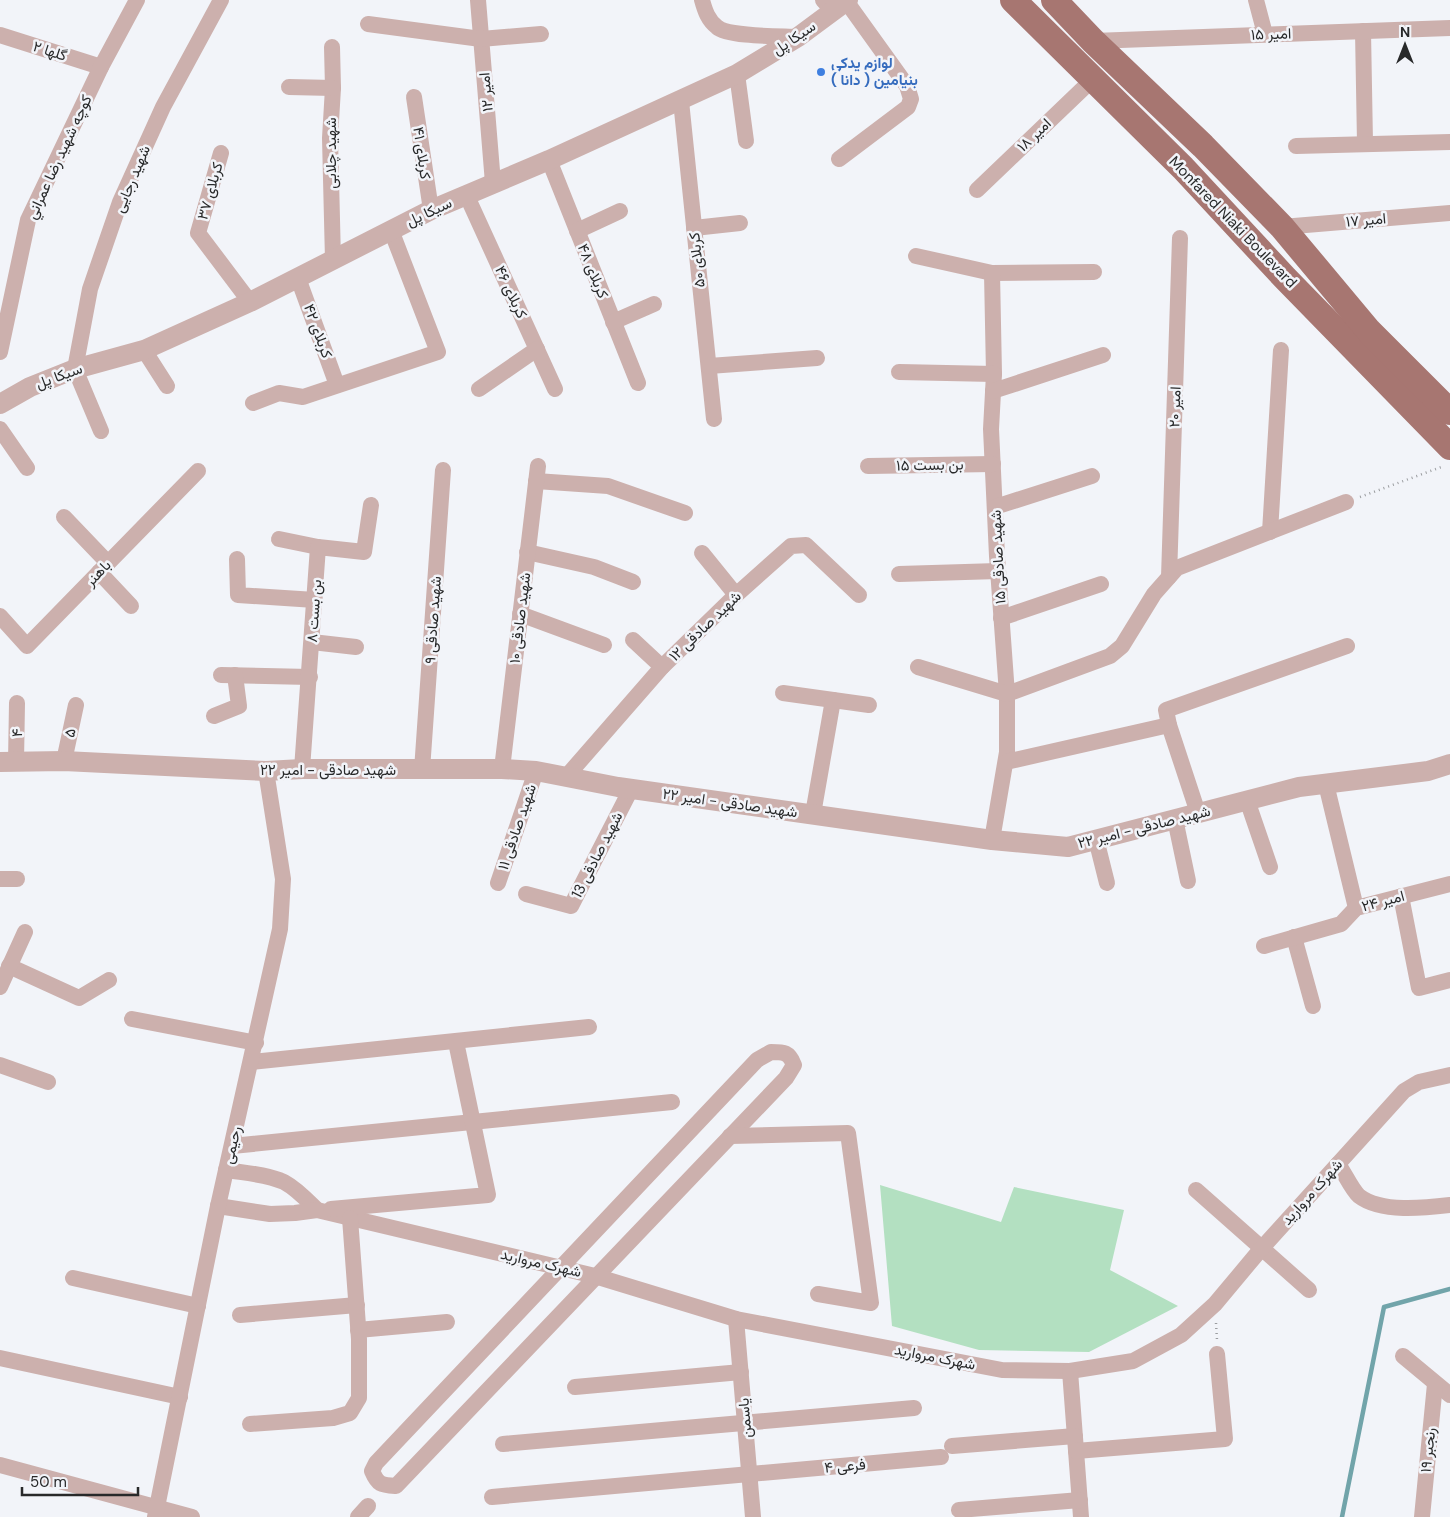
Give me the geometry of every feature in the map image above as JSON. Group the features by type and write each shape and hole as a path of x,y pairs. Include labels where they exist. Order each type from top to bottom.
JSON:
{"main road":[{"name":"Monfared Niaki Boulevard","path":"1013,0 1183,168 1285,278 1450,447"},
{"name":"Monfared Niaki Boulevard","path":"1054,0 1093,41 1203,146 1282,227 1369,331 1450,412"},
{"path":"1183,168 1203,146"}],"street":[{"name":"كوچه شهيد رضا عمراني","path":"0,352 28,220 101,67 137,0"},
{"name":"شهید رجایی","path":"75,369 90,289 120,202 164,107 221,0"},
{"name":"امير ۱۲","path":"478,0 493,183"},
{"path":"702,0 707,16 718,28 730,33 798,37"},
{"path":"1256,0 1264,34"},
{"name":"سیکا پل","path":"0,404 30,387 75,369 144,350 250,302 430,210 549,160 737,74 798,37 837,3"},
{"path":"837,3 907,86 911,99 908,107 839,159"},
{"path":"368,24 482,39 541,34"},
{"name":"امیر ۱۵","path":"1093,41 1450,28"},
{"path":"1363,31 1364,143"},
{"name":"گلها ۲","path":"0,35 101,67"},
{"name":"شهید چلابی","path":"332,47 333,88 330,138 333,260"},
{"path":"737,74 746,141"},
{"name":"امیر ۱۸","path":"977,190 1092,80"},
{"path":"289,87 333,88"},
{"name":"کربلای ۴۱","path":"414,97 430,210"},
{"name":"کربلای ۵۰","path":"680,100 714,419"},
{"path":"1296,146 1450,142"},
{"name":"کربلای ۳۷","path":"221,153 198,233 250,302"},
{"name":"کربلای ۴۸","path":"549,160 638,383"},
{"name":"کربلای ۴۶","path":"466,194 556,389"},
{"path":"577,231 620,211"},
{"name":"امیر ۱۷","path":"1282,227 1450,213"},
{"path":"694,228 740,223"},
{"path":"253,403 280,393 303,397 438,352 392,230"},
{"name":"امیر ۲۰","path":"1169,577 1180,238"},
{"path":"916,256 992,273 1094,272"},
{"name":"شهید صادقی ۱۵","path":"992,273 993,464 998,572 1007,694 1008,752 992,840"},
{"name":"کربلای ۴۲","path":"298,278 337,385"},
{"path":"613,322 654,304"},
{"path":"478,389 537,349"},
{"path":"144,350 167,386"},
{"path":"1270,532 1281,350"},
{"path":"993,391 1103,355"},
{"path":"709,366 817,358"},
{"path":"75,369 101,432"},
{"path":"899,372 994,374"},
{"path":"0,429 27,468"},
{"name":"بن بست ۱۵","path":"868,466 993,464"},
{"name":"شهید صادقی ۹","path":"422,770 443,470"},
{"name":"باهنر","path":"0,616 27,646 198,471"},
{"name":"شهید صادقی ۱۰","path":"502,769 537,474 608,486 685,513"},
{"path":"995,507 1092,476"},
{"path":"918,667 1007,694 1110,656 1122,646 1154,594 1177,568 1346,502"},
{"path":"279,539 318,547 364,552 371,505"},
{"path":"64,517 132,606"},
{"name":"شهید صادقی ۱۲","path":"566,776 662,667 736,595 791,546 806,545 859,595"},
{"name":"بن بست ۸","path":"302,769 318,547"},
{"path":"527,552 594,567 632,582"},
{"path":"702,553 736,595"},
{"path":"237,559 238,595 315,600"},
{"path":"899,574 998,572"},
{"path":"1001,618 1101,584"},
{"path":"520,614 604,645"},
{"path":"633,640 662,667"},
{"path":"312,642 356,647"},
{"path":"1198,813 1169,725 1166,710 1347,646"},
{"path":"214,716 238,706 228,675 310,677"},
{"path":"783,693 869,705"},
{"path":"813,814 833,700"},
{"name":"۴","path":"8,762 17,704"},
{"name":"۵","path":"64,761 76,704"},
{"path":"1006,762 1169,725"},
{"name":"شهید صادقی - امیر ۲۲","path":"8,762 64,761 266,771 302,769 502,769 536,771 631,789 992,840 1068,847 1300,787 1428,771 1450,764"},
{"name":"رحیمی","path":"156,1512 218,1206 280,929 283,879 266,771"},
{"name":"شهید صادقی ۱۱","path":"498,883 536,771"},
{"path":"1326,784 1356,908"},
{"name":"شهید صادقی 13","path":"526,894 572,906 631,789"},
{"path":"1247,800 1270,867"},
{"path":"1174,819 1188,881"},
{"path":"1096,839 1107,883"},
{"path":"0,879 17,879"},
{"name":"امیر ۲۴","path":"1264,946 1341,924 1356,908 1450,884"},
{"path":"1401,896 1418,988 1450,980"},
{"path":"0,987 25,932"},
{"path":"1294,937 1313,1006"},
{"path":"10,966 79,998 109,980"},
{"path":"132,1019 256,1043"},
{"path":"251,1062 589,1028"},
{"path":"317,1210 488,1195 456,1042"},
{"path":"771,1052 783,1052 790,1056 794,1065 786,1078 730,1136 396,1486 384,1486 376,1480 372,1471 376,1463 757,1060 771,1052"},
{"path":"0,1064 48,1082"},
{"name":"شهرک مروارید","path":"218,1206 270,1214 317,1210 595,1276 736,1318 1002,1370 1070,1371 1133,1361 1181,1335 1215,1304 1261,1248 1404,1090 1419,1082 1450,1075"},
{"path":"232,1146 672,1102"},
{"path":"730,1136 848,1133 871,1302 818,1294"},
{"path":"1338,1164 1359,1196 1375,1203 1390,1208 1426,1208 1450,1205"},
{"name":"شهرک مروارید","path":"226,1170 255,1174 283,1182 300,1194 317,1210"},
{"path":"1196,1190 1309,1290"},
{"path":"250,1424 333,1418 350,1414 360,1398 358,1330 350,1218"},
{"path":"73,1278 198,1306"},
{"path":"240,1315 356,1305"},
{"name":"یاسمن","path":"736,1318 753,1517"},
{"path":"358,1330 447,1322"},
{"name":"فرعی ۴","path":"492,1497 749,1474 947,1452 1076,1443 1225,1439 1217,1354"},
{"path":"1402,1356 1450,1394"},
{"path":"0,1358 180,1397"},
{"path":"1070,1371 1081,1517"},
{"path":"574,1387 741,1372"},
{"name":"رنجبر ۱۹","path":"1422,1517 1435,1384"},
{"path":"503,1444 914,1408"},
{"path":"0,1465 156,1512 192,1517"},
{"path":"960,1510 1080,1500"}],"path":[{"path":"1346,502 1450,464"},
{"path":"1215,1304 1217,1354"}],"green space":[{"path":"880,1185 1001,1222 1014,1187 1124,1210 1110,1270 1178,1306 1089,1352 979,1350 892,1326"}],"waterway":[{"path":"1342,1517 1384,1307 1450,1289"}],"place":[{"name":"لوازم یدکی بنیامین ( دانا )","path":"821,72"}]}
